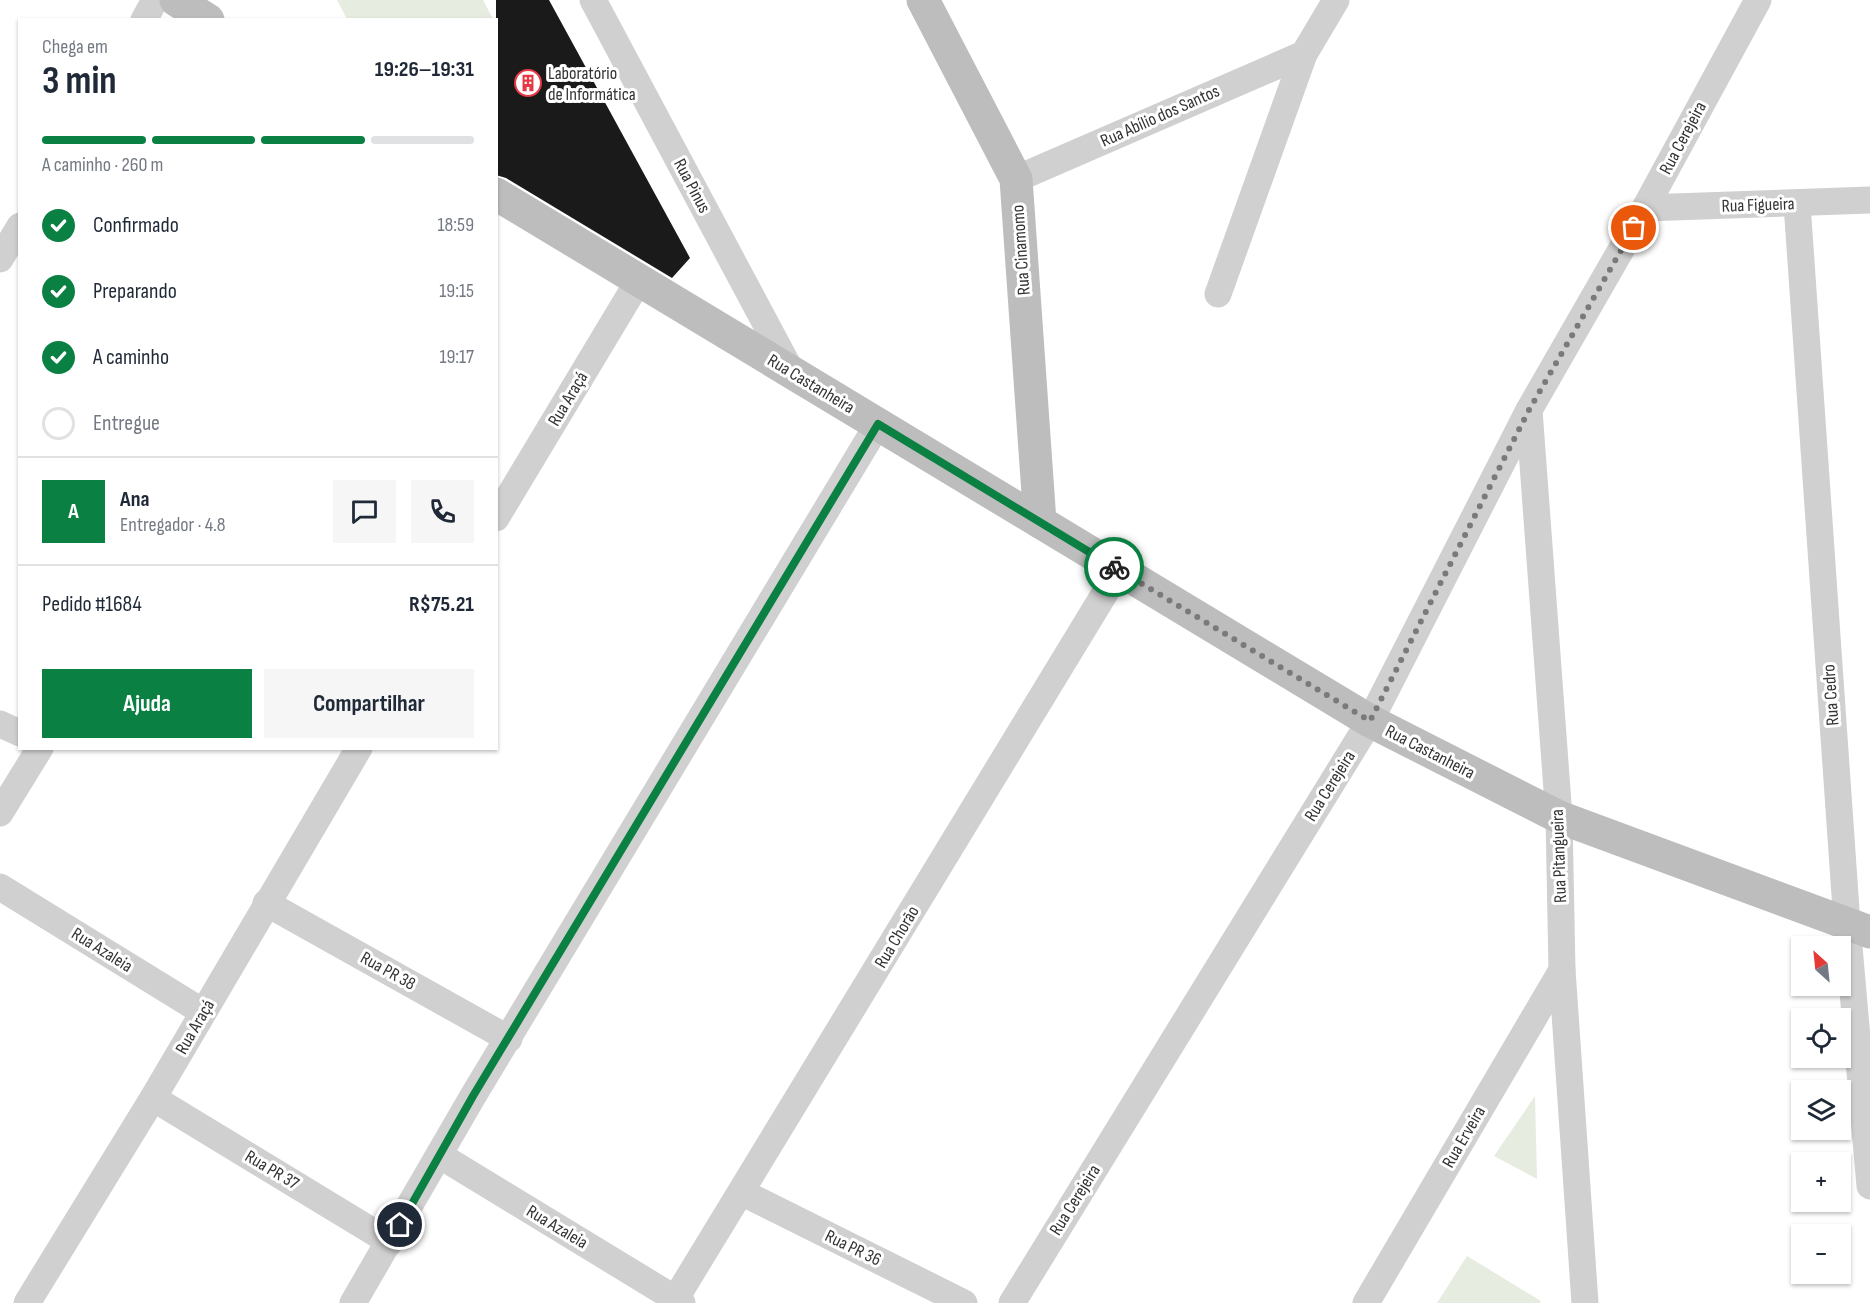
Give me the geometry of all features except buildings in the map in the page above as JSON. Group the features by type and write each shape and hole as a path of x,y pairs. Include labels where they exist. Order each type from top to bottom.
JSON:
{"street":[{"path":"145,18 155,0"},
{"path":"176,0 205,18"},
{"name":"Rua Pinus","path":"593,0 791,371"},
{"name":"Rua Cinamomo","path":"923,0 1016,179 1040,522"},
{"path":"1218,294 1304,54 1336,0"},
{"name":"Rua Cerejeira","path":"1012,1303 1370,721 1529,410 1645,208 1758,0"},
{"name":"Rua Abílio dos Santos","path":"1016,179 1304,54"},
{"name":"Rua Castanheira","path":"498,195 1370,721 1559,817 1859,928"},
{"name":"Rua Figueira","path":"1645,208 1870,200"},
{"name":"Rua Cedro","path":"1797,204 1859,928 1870,1186"},
{"path":"0,259 18,229"},
{"name":"Rua Araçá","path":"498,515 639,280"},
{"name":"Rua Pitangueira","path":"1529,410 1559,817 1562,970 1585,1303"},
{"path":"353,1303 439,1155 878,424"},
{"name":"Rua Chorão","path":"677,1302 741,1192 1119,570"},
{"path":"0,724 18,732"},
{"path":"0,813 39,750"},
{"name":"Rua Araçá","path":"27,1303 153,1098 358,750"},
{"name":"Rua Azaleia","path":"0,887 203,1012"},
{"name":"Rua PR 38","path":"266,903 509,1039"},
{"name":"Rua Erveira","path":"1366,1303 1562,970"},
{"name":"Rua PR 37","path":"153,1098 390,1242"},
{"name":"Rua Azaleia","path":"439,1155 677,1302"},
{"name":"Rua PR 36","path":"741,1192 964,1303"}],"shaded area":[{"path":"337,0 483,0 492,18 346,18"},
{"path":"1535,1096 1537,1179 1494,1156"},
{"path":"1467,1256 1541,1301 1540,1303 1437,1303"}],"way so far":[{"path":"1114,567 1370,721 1529,410 1634,228"}],"place":[{"name":"Laboratório de Informática","path":"528,83"}],"route":[{"path":"400,1225 473,1096 878,424 1114,567"}]}
